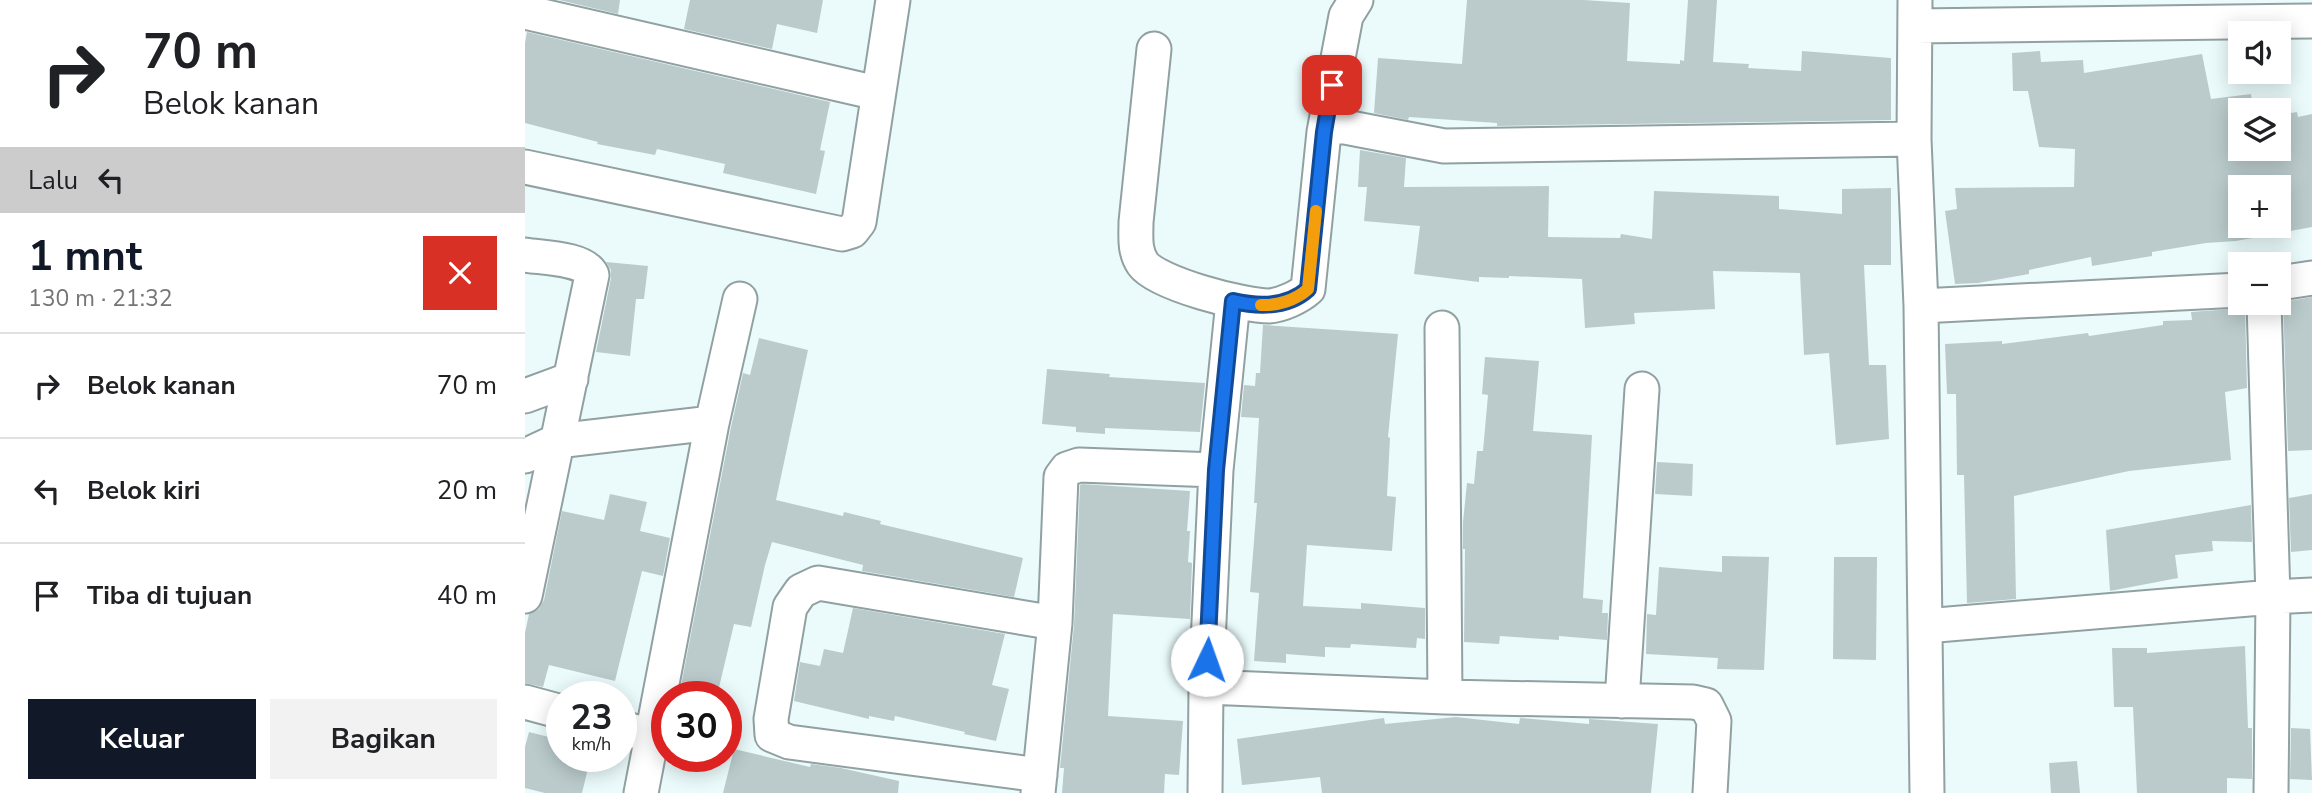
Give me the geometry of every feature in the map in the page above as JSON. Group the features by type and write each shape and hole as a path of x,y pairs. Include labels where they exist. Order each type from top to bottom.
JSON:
{"street":[{"path":"525,167 842,234 852,231 859,222 893,0"},
{"path":"1154,49 1136,222 1136,249 1144,264 1153,273 1186,287 1233,301 1272,306 1301,295 1308,289 1324,132 1346,16 1356,0"},
{"path":"525,12 877,93"},
{"path":"1927,793 1921,306 1914,139 1915,13 2312,21"},
{"path":"1324,132 1331,127 1345,127 1444,146 1914,139"},
{"path":"525,255 581,264 589,269 592,275 525,596"},
{"path":"2291,282 2312,278"},
{"path":"1921,306 2228,291"},
{"path":"637,728 740,299"},
{"path":"1205,793 1206,687 1216,470 1233,301"},
{"path":"2264,315 2273,597 2271,793"},
{"path":"1442,328 1445,698"},
{"path":"525,396 571,379"},
{"path":"1622,701 1642,389"},
{"path":"525,456 557,441 712,423"},
{"path":"1055,623 818,583 801,591 790,607 771,719 772,734 789,742 1039,784 1055,623 1061,477 1067,469 1079,465 1216,470"},
{"path":"1925,626 2312,595"},
{"path":"1206,687 1445,698 1693,702 1706,705 1714,721 1710,793"},
{"path":"525,702 546,708"},
{"path":"637,744 641,793"}],"building":[{"path":"559,0 620,0 618,14"},
{"path":"690,0 823,0 817,33 777,24 772,49 684,29"},
{"path":"1467,0 1584,0 1630,3 1627,61 1680,64 1680,60 1684,61 1688,0 1717,0 1713,62 1749,64 1748,68 1801,71 1802,51 1891,58 1891,120 1497,126 1497,123 1409,117 1408,120 1374,113 1378,58 1462,64"},
{"path":"527,32 830,102 820,150 825,151 816,194 723,173 725,164 657,149 655,155 597,144 598,142 525,123"},
{"path":"2040,51 2041,62 2083,60 2084,73 2202,54 2211,99 2251,94 2252,98 2228,98 2228,161 2291,161 2291,113 2297,112 2298,117 2312,114 2312,227 2291,231 2291,175 2228,175 2228,238 2252,238 2152,252 2152,256 2092,266 2091,257 2029,270 2029,274 1955,284 1945,211 1957,209 1955,188 2074,187 2075,149 2039,147 2028,91 2013,91 2012,53"},
{"path":"1360,150 1406,158 1404,187 1549,186 1548,237 1620,238 1621,234 1652,239 1654,191 1779,196 1779,209 1842,214 1842,189 1891,188 1891,265 1864,265 1869,365 1886,365 1889,439 1836,445 1829,353 1804,355 1800,273 1713,271 1715,309 1634,313 1635,324 1585,328 1582,279 1509,276 1479,277 1479,282 1414,274 1420,226 1364,221 1367,187 1358,187"},
{"path":"606,262 648,266 644,299 636,299 630,356 596,352 611,278 611,270"},
{"path":"2312,297 2312,450 2288,451 2283,315 2291,315 2291,301"},
{"path":"2228,309 2228,315 2245,315 2247,388 2225,392 2231,460 2129,471 2014,496 2016,599 1967,603 1964,475 1957,475 1956,394 1947,394 1945,344 2002,341 2002,344 2088,333 2089,336 2163,325 2163,321 2192,320 2191,312"},
{"path":"1263,325 1398,334 1388,437 1387,496 1396,497 1392,551 1307,545 1303,606 1361,609 1361,603 1425,608 1425,639 1417,638 1416,648 1351,644 1350,648 1325,647 1325,657 1286,654 1286,663 1254,661 1259,593 1250,592 1257,503 1254,503 1259,418 1241,417 1244,385 1255,386 1256,373 1260,373"},
{"path":"759,338 808,350 776,500 843,516 844,512 881,521 880,524 1023,558 1014,597 862,571 863,565 772,542 751,627 734,624 721,681 682,681 743,373 750,375"},
{"path":"1485,357 1539,361 1533,431 1592,435 1583,598 1603,600 1602,613 1608,613 1607,640 1559,636 1559,640 1500,636 1499,644 1464,642 1463,522 1467,483 1474,484 1477,451 1483,451 1488,395 1482,394"},
{"path":"1047,369 1110,374 1109,377 1205,383 1200,432 1105,428 1105,434 1076,432 1076,427 1042,424"},
{"path":"1657,462 1693,464 1692,496 1655,494"},
{"path":"1082,484 1190,491 1187,531 1190,531 1188,562 1192,563 1190,619 1113,614 1108,716 1183,721 1179,775 1165,774 1164,793 1062,793 1064,768 1060,768 1074,625"},
{"path":"610,494 647,502 640,531 670,538 663,576 642,571 615,681 549,665 543,687 525,683 525,633 529,614 539,609 544,600 562,511 604,520"},
{"path":"2312,494 2312,550 2291,552 2289,498"},
{"path":"2251,505 2252,542 2212,541 2213,551 2175,555 2178,578 2110,591 2106,530"},
{"path":"1722,556 1769,557 1764,670 1717,669 1718,658 1646,654 1647,614 1656,615 1659,567 1722,572"},
{"path":"1834,557 1877,557 1876,660 1833,659"},
{"path":"853,608 1005,634 992,685 1009,689 996,741 895,716 894,721 869,716 869,719 794,701 800,662 820,666 824,649 843,653"},
{"path":"2245,646 2248,728 2252,728 2252,779 2227,778 2227,793 2137,793 2133,707 2114,707 2112,648 2147,648 2147,653"},
{"path":"1456,717 1519,724 1520,718 1589,724 1589,719 1658,724 1651,793 1322,793 1320,777 1242,785 1237,739 1384,718 1385,724"},
{"path":"2291,728 2310,729 2312,780 2290,779"},
{"path":"529,732 546,736 546,772 587,772 582,793 545,793 525,788 525,747"},
{"path":"742,751 810,767 811,764 841,768 899,781 898,793 723,793 728,772 742,772"},
{"path":"2077,761 2080,793 2051,793 2049,763"}],"slow traffic":[{"path":"1261,305 1272,306 1301,295 1308,289 1316,211"}],"route":[{"path":"1207,660 1216,470 1233,301 1272,306 1301,295 1308,289 1324,132 1332,85"}]}
